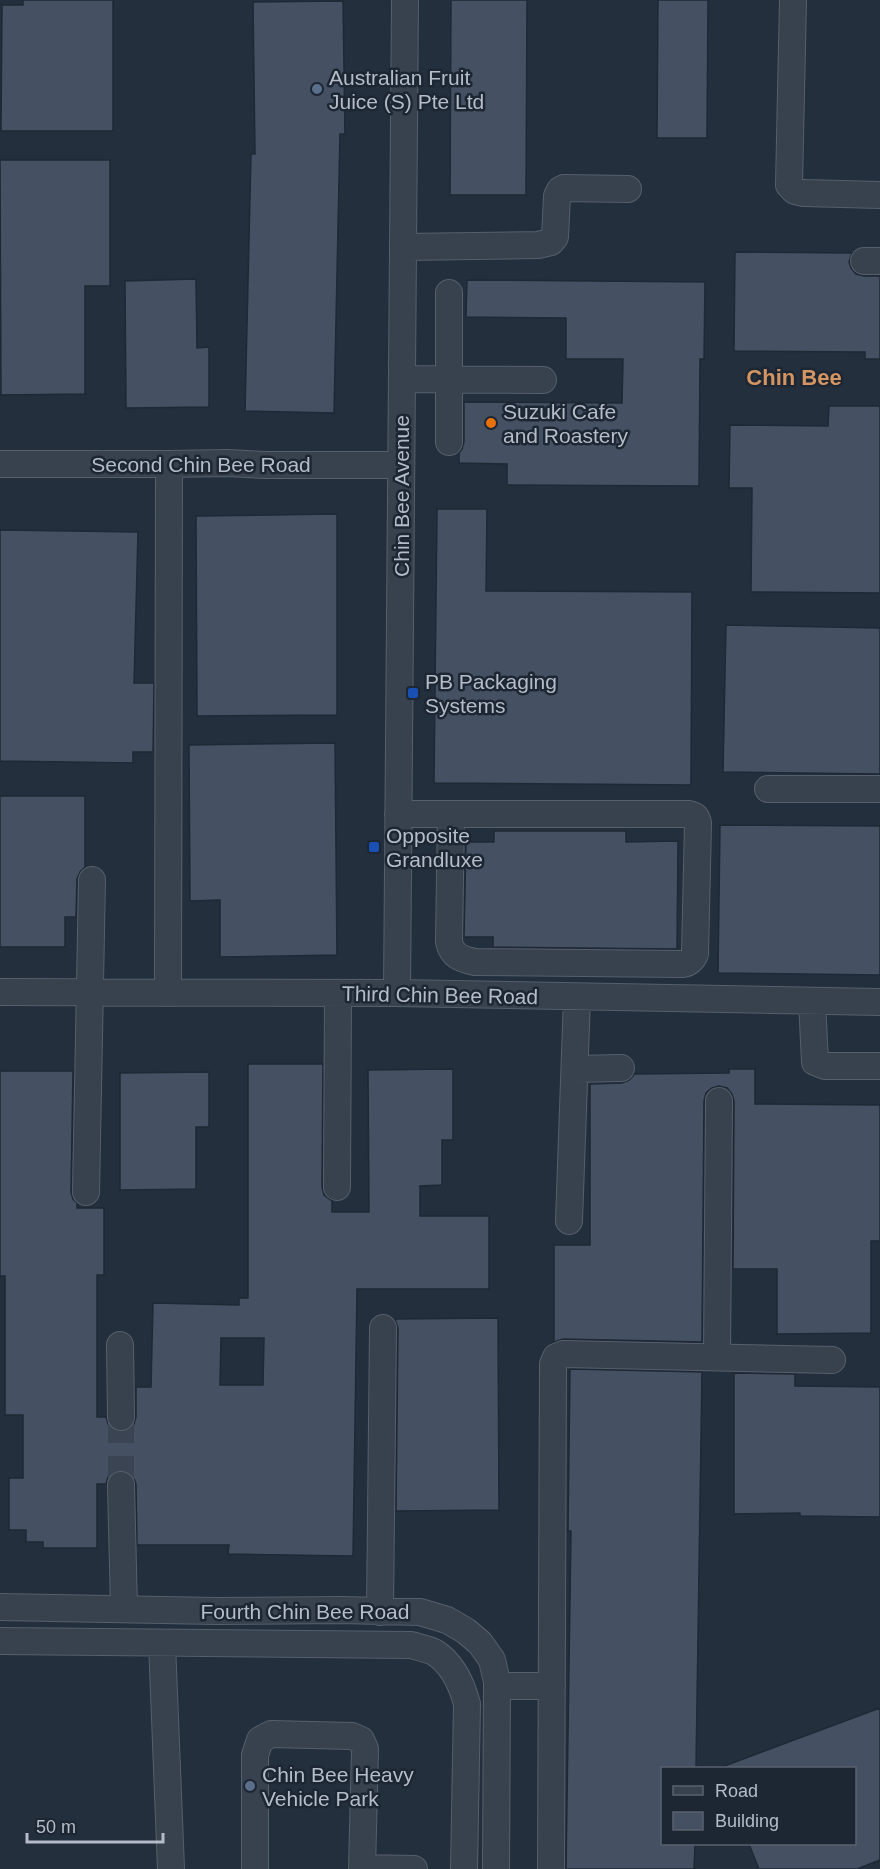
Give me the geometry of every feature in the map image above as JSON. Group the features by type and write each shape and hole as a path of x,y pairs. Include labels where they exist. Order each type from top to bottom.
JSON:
{"street":[{"name":"Chin Bee Avenue","path":"397,993 405,0"},
{"path":"793,0 789,185 795,191 804,193 880,195"},
{"path":"403,247 538,245 550,242 555,237 557,196 560,190 564,188 628,189"},
{"path":"449,293 449,442"},
{"path":"402,379 543,380"},
{"name":"Second Chin Bee Road","path":"0,464 401,465"},
{"path":"168,993 169,464"},
{"path":"768,789 880,789"},
{"path":"398,814 452,814 693,814 697,817 698,823 695,954 693,959 683,964 475,962 456,956 451,951 449,942 452,814"},
{"path":"86,1192 93,880"},
{"name":"Third Chin Bee Road","path":"0,992 397,993 880,1002"},
{"path":"337,1187 338,994"},
{"path":"569,1221 577,997"},
{"path":"812,1001 815,1062 825,1066 880,1066"},
{"path":"575,1069 621,1068"},
{"path":"717,1358 719,1101"},
{"path":"380,1612 383,1328"},
{"path":"120,1345 121,1417"},
{"path":"552,1869 553,1365 555,1357 563,1354 831,1360"},
{"path":"121,1485 124,1609"},
{"name":"Fourth Chin Bee Road","path":"0,1607 420,1612 447,1620 466,1631 480,1643 492,1660 497,1686 496,1869"},
{"name":"Fourth Chin Bee Road","path":"0,1641 411,1645 435,1653 451,1667 462,1687 467,1704 464,1869"},
{"path":"162,1643 171,1869"},
{"path":"497,1686 552,1686"},
{"path":"255,1869 255,1755 260,1740 271,1734 352,1736 361,1740 365,1749 362,1868 414,1869"}],"building":[{"path":"23,0 113,0 113,131 1,131 2,5 23,5"},
{"path":"451,0 527,0 526,195 450,195"},
{"path":"658,0 708,0 707,138 657,138"},
{"path":"343,1 345,134 340,134 334,413 245,411 251,154 255,154 253,2"},
{"path":"0,160 110,160 110,286 85,286 85,394 1,395"},
{"path":"735,252 852,253 849,262 856,274 880,276 880,359 865,359 865,352 734,351"},
{"path":"196,279 197,348 209,347 209,407 126,408 125,281"},
{"path":"467,280 705,282 704,359 700,359 699,486 507,485 507,464 459,463 459,453 464,442 464,402 622,403 623,359 566,359 566,318 466,317"},
{"path":"829,406 880,406 880,593 751,592 752,488 729,488 730,425 828,426"},
{"path":"437,509 487,509 486,591 692,592 691,785 434,783"},
{"path":"337,514 337,715 197,716 196,516"},
{"path":"0,530 138,532 134,683 154,683 153,752 133,752 133,763 0,761"},
{"path":"726,625 880,628 880,774 723,772"},
{"path":"335,743 337,955 220,957 220,900 190,901 189,745"},
{"path":"0,796 85,796 85,867 77,879 76,917 65,917 65,947 0,947"},
{"path":"720,825 880,826 880,975 718,973"},
{"path":"494,831 626,831 626,842 678,841 677,949 493,947 493,937 464,937 466,842 494,842"},
{"path":"248,1064 323,1064 322,1187 324,1195 332,1201 332,1212 369,1212 368,1070 453,1069 453,1140 442,1140 442,1185 420,1186 420,1216 489,1216 489,1289 357,1289 353,1556 228,1554 229,1545 137,1545 136,1484 129,1472 121,1470 108,1477 106,1484 97,1484 97,1548 43,1548 43,1542 26,1542 26,1530 9,1530 9,1478 23,1478 23,1415 5,1415 5,1276 0,1276 0,1071 73,1071 71,1192 77,1208 104,1208 104,1275 97,1275 97,1417 106,1417 113,1430 122,1432 129,1430 134,1424 136,1387 151,1387 153,1303 239,1305 239,1298 248,1298","holes":["221,1338 264,1338 263,1385 220,1385"]},
{"path":"729,1069 755,1069 755,1104 880,1105 880,1241 871,1241 871,1333 777,1334 777,1269 733,1269 734,1101 727,1088 719,1086 706,1093 704,1101 702,1342 563,1339 554,1342 554,1245 590,1245 590,1084 622,1083 635,1074 729,1073"},
{"path":"209,1072 209,1127 196,1127 196,1189 120,1190 120,1073"},
{"path":"498,1318 499,1510 396,1511 398,1328 395,1319"},
{"path":"570,1369 702,1372 696,1767 661,1767 661,1845 695,1845 694,1869 566,1869 571,1531 568,1531"},
{"path":"734,1373 795,1374 795,1386 880,1387 880,1517 800,1516 800,1513 734,1514"},
{"path":"880,1708 880,1860 857,1869 759,1869 749,1845 856,1845 856,1767 722,1767"}],"tunnel":[{"path":"121,1417 121,1485"}],"place":[{"name":"Australian Fruit Juice (S) Pte Ltd","path":"317,89"},
{"name":"Suzuki Cafe and Roastery","path":"491,423"},
{"name":"PB Packaging Systems","path":"413,693"},
{"name":"Opposite Grandluxe","path":"374,847"},
{"name":"Chin Bee Heavy Vehicle Park","path":"250,1786"}],"district":[{"name":"Chin Bee","path":"794,377"}]}
